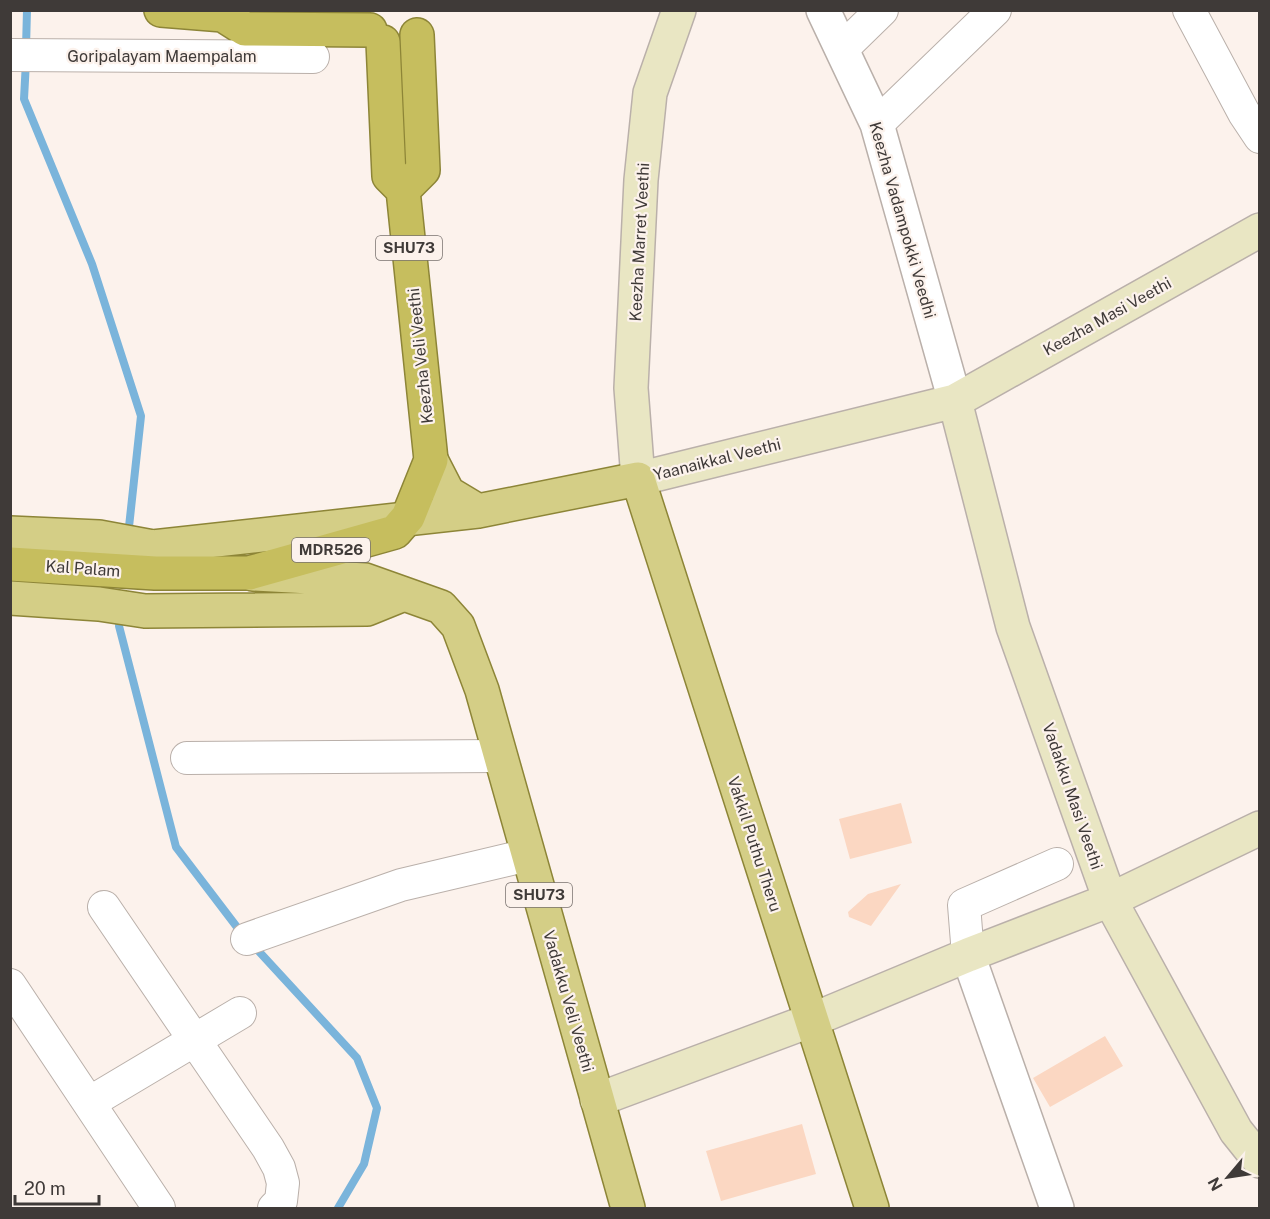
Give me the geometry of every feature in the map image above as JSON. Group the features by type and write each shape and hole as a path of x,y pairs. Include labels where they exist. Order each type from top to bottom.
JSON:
{"highway":[{"path":"161,10 226,13 244,29 373,28 392,45 410,42 421,23"},
{"path":"403,190 423,170 421,23"},
{"name":"Keezha Veli Veethi","path":"373,28 389,176 403,190 431,460"},
{"path":"408,517 431,460"},
{"name":"MDR526","path":"154,560 249,573 395,532 408,517"},
{"name":"Kal Palam","path":"10,564 154,560"}],"main road":[{"name":"Keezha Marret Veethi","path":"638,479 631,388 641,180 650,93 679,10"},
{"name":"Keezha Masi Veethi","path":"955,401 1260,230"},
{"name":"Yaanaikkal Veethi","path":"10,533 99,537 154,560 408,517 478,511 638,479 955,401"},
{"name":"Vadakku Masi Veethi","path":"955,401 1013,627 1110,900 1236,1131 1260,1161"},
{"name":"Keezha Veli Veethi","path":"431,460 448,493 478,511"},
{"name":"Vakkil Puthu Theru","path":"638,479 872,1209"},
{"name":"MDR526","path":"249,573 365,580 441,607 458,626"},
{"path":"10,598 99,604 145,611 367,609 404,594"},
{"name":"Vadakku Veli Veethi","path":"458,626 482,690 628,1209"},
{"path":"597,1100 812,1020 968,955 1110,900 1260,828"}],"street":[{"name":"Keezha Vadampokki Veedhi","path":"823,10 878,124 955,401"},
{"path":"842,49 882,10"},
{"path":"878,124 995,10"},
{"path":"1189,10 1244,113 1260,137"},
{"name":"Goripalayam Maempalam","path":"10,55 313,57"},
{"path":"187,758 500,756"},
{"path":"247,939 401,885 528,855"},
{"path":"1057,864 964,905 968,955 1057,1209"},
{"path":"104,907 268,1148 279,1168 283,1183 281,1201 274,1209"},
{"path":"10,985 159,1209"},
{"path":"88,1103 240,1013"}],"building":[{"path":"901,803 912,843 850,859 839,819"},
{"path":"901,884 871,926 849,917 848,912 868,894"},
{"path":"1105,1036 1123,1066 1050,1107 1033,1078"},
{"path":"802,1124 816,1174 721,1201 706,1151"}],"waterway":[{"path":"26,48 27,10"},
{"path":"26,61 24,99 92,264 141,416 128,536"},
{"path":"120,615 119,626 176,847 243,935"},
{"path":"252,944 357,1058 377,1108 364,1164 338,1208"}]}
